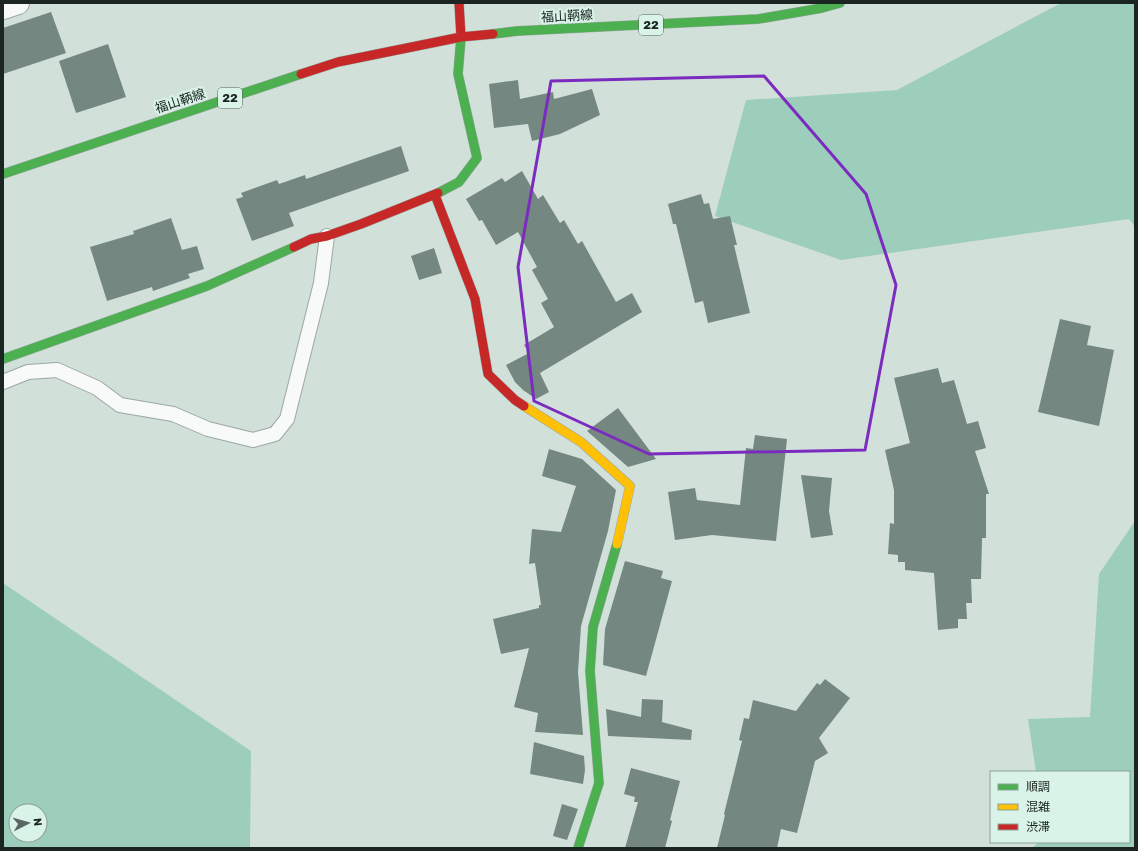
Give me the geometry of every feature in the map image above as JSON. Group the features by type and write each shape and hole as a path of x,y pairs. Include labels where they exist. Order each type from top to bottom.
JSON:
{"street":[{"path":"3,8 18,3"},
{"path":"3,359 207,286 311,239 327,236 361,224 435,195 458,182 477,158 458,74 461,37 459,3"},
{"name":"福山鞆線","path":"3,174 338,62 461,37 517,32 758,20 822,8 840,3"},
{"path":"435,195 475,299 488,374 515,400 581,442 630,486 620,534 593,627 590,671 599,783 578,848"}],"lane":[{"path":"3,382 28,372 57,370 97,388 120,405 173,414 208,429 253,440 275,434 287,419 321,283 327,236"}],"highlighted area":[{"path":"764,76 866,194 896,285 865,450 649,454 534,401 518,267 551,81"}],"green space":[{"path":"1061,3 1135,3 1135,227 1129,219 841,260 715,216 746,100 897,90"},
{"path":"1135,521 1135,848 1032,848 1038,843 1130,843 1130,771 1036,771 1028,719 1090,717 1099,574"},
{"path":"3,583 251,751 250,848 3,848"}],"building":[{"path":"51,12 66,53 3,74 3,28"},
{"path":"108,44 126,97 76,113 59,61"},
{"path":"518,80 520,99 553,92 554,99 592,89 600,115 560,134 532,141 528,124 494,128 489,84"},
{"path":"401,146 409,171 289,213 294,226 252,241 236,199 243,197 241,193 277,180 279,184 305,175 306,179"},
{"path":"522,171 538,199 543,195 560,223 564,220 578,244 582,241 616,302 632,293 642,312 540,373 549,392 536,399 515,382 506,365 529,353 524,345 554,327 541,303 548,299 532,270 537,267 518,232 496,245 482,220 479,221 466,199 502,178 505,182"},
{"path":"701,194 704,204 709,203 713,219 730,216 737,245 734,245 750,313 708,323 703,301 695,303 676,224 673,224 668,204"},
{"path":"171,218 182,250 197,246 204,269 188,274 190,278 153,291 152,287 107,301 90,247 134,234 133,231"},
{"path":"434,248 442,273 419,280 411,256"},
{"path":"1060,319 1091,326 1087,345 1114,350 1099,426 1038,412"},
{"path":"938,368 942,383 954,380 967,424 978,421 986,448 975,451 989,494 986,494 986,538 982,538 981,579 971,579 972,603 966,603 967,619 958,619 958,628 938,630 934,573 905,570 905,562 898,562 898,555 888,554 890,523 894,524 894,490 885,450 910,443 894,378"},
{"path":"618,408 656,459 628,467 587,431"},
{"path":"755,435 787,439 776,541 712,535 675,540 668,492 695,488 697,500 740,505 746,448 753,449"},
{"path":"549,449 582,459 616,490 608,531 581,626 578,672 583,735 535,732 538,713 514,707 529,648 501,654 493,619 539,608 539,605 541,605 535,563 529,564 532,529 561,532 576,486 542,476"},
{"path":"801,475 832,478 829,511 833,535 811,538"},
{"path":"625,561 663,571 661,578 672,581 646,676 603,665 605,629"},
{"path":"825,679 850,698 819,738 828,753 815,761 797,833 781,829 777,848 717,848 742,741 739,740 744,718 749,719 753,700 796,711 817,683 820,685"},
{"path":"642,699 663,700 662,722 692,730 691,740 608,736 606,709 641,717"},
{"path":"534,742 584,756 585,770 583,784 530,774"},
{"path":"631,768 680,781 670,820 672,821 665,848 625,848 638,802 634,802 635,797 624,794"},
{"path":"562,804 578,809 567,840 553,836"}],"traffic: fast":[{"path":"493,34 517,31 758,19 822,8 840,3"},
{"path":"438,193 459,182 477,158 458,74 461,37"},
{"path":"3,174 301,74"},
{"path":"3,359 207,286 294,247"},
{"path":"578,848 599,783 590,671 593,627 617,544"}],"traffic: slow":[{"path":"524,406 581,442 630,486 617,544"}],"traffic: jam":[{"path":"459,3 461,37"},
{"path":"301,74 338,62 461,37 493,34"},
{"path":"294,247 311,239 327,236 361,224 438,193"},
{"path":"435,195 475,299 488,374 515,400 524,406"}]}
